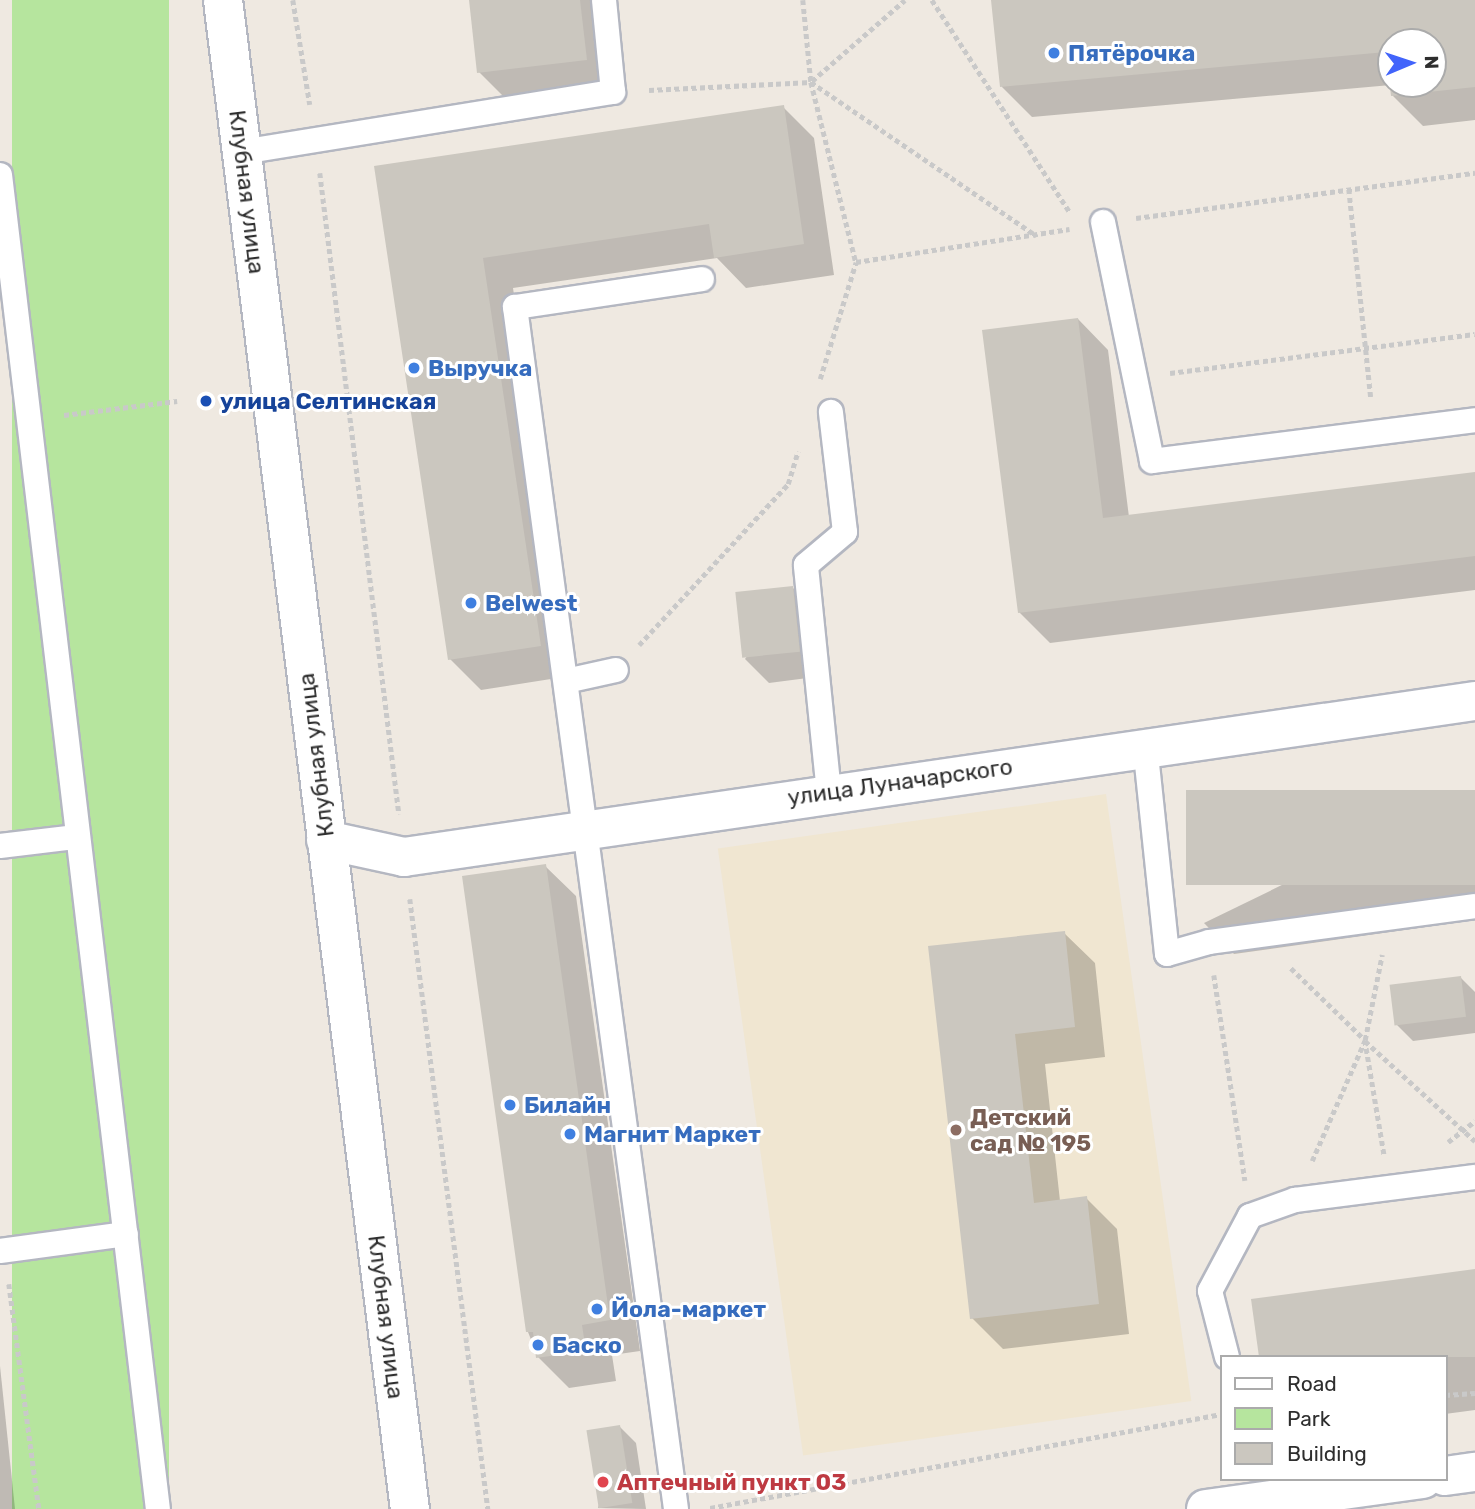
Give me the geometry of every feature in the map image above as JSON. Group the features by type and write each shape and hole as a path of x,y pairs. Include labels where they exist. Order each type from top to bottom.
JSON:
{"main road":[{"name":"Клубная улица","path":"223,0 410,1509"},
{"name":"улица Луначарского","path":"326,840 404,857 1145,745 1475,701"},
{"path":"1447,1476 1475,1472"},
{"path":"1206,1509 1258,1490 1393,1481"}],"lane":[{"path":"242,152 613,92 604,0"},
{"path":"0,175 76,837 158,1509"},
{"path":"1103,222 1152,461 1475,420"},
{"path":"676,1509 515,307 702,279"},
{"path":"823,403 845,532 806,565 829,793"},
{"path":"566,681 616,670"},
{"path":"1145,745 1167,954 1209,942 1475,906"},
{"path":"0,846 76,837"},
{"path":"1226,1355 1210,1291 1250,1216 1295,1200 1475,1177"},
{"path":"2,1251 126,1234"}],"path":[{"path":"293,0 316,139 404,857 488,1509"},
{"path":"803,0 811,82 856,262 823,403"},
{"path":"811,82 905,0"},
{"path":"856,262 1037,236 1080,227 932,0"},
{"path":"613,92 811,82 1037,236"},
{"path":"1103,222 1475,173"},
{"path":"1349,189 1375,433"},
{"path":"1135,378 1366,344 1475,334"},
{"path":"29,420 177,401"},
{"path":"616,670 788,484 800,445"},
{"path":"1295,1200 1365,1040 1390,916"},
{"path":"1260,937 1365,1040 1475,1141"},
{"path":"1209,942 1250,1216"},
{"path":"1365,1040 1390,1187"},
{"path":"2,1251 39,1509"},
{"path":"1447,1395 1475,1392"},
{"path":"706,1509 1220,1414"}],"shaded area":[{"name":"Детский сад № 195","path":"1106,794 1191,1401 803,1456 718,849"}],"green space":[{"path":"12,0 169,0 169,1509 12,1509"}],"building":[{"path":"469,0 580,0 587,60 477,73"},
{"path":"991,0 1475,0 1475,87 1447,90 1447,28 1377,28 1377,53 1000,87"},
{"path":"784,105 804,244 714,258 709,224 483,258 541,646 448,660 374,166"},
{"path":"1078,318 1103,518 1475,472 1475,556 1018,613 982,330"},
{"path":"793,586 800,652 742,658 735,592"},
{"path":"1186,790 1475,790 1475,885 1186,885"},
{"path":"546,864 610,1320 582,1325 586,1351 536,1358 533,1332 526,1332 462,876"},
{"path":"1065,931 1075,1027 1015,1034 1034,1203 1087,1196 1099,1304 970,1319 928,946"},
{"path":"1461,976 1466,1017 1395,1025 1390,985"},
{"path":"1475,1269 1475,1357 1259,1355 1251,1299"},
{"path":"620,1425 632,1503 599,1508 586,1430"}],"place":[{"name":"Пятёрочка","path":"1054,53"},
{"name":"Выручка","path":"414,368"},
{"name":"улица Селтинская","path":"206,401"},
{"name":"Belwest","path":"471,603"},
{"name":"Билайн","path":"510,1105"},
{"name":"Детский сад № 195","path":"956,1130"},
{"name":"Магнит Маркет","path":"570,1134"},
{"name":"Йола-маркет","path":"597,1309"},
{"name":"Баско","path":"538,1345"},
{"name":"Аптечный пункт 03","path":"603,1482"}]}
